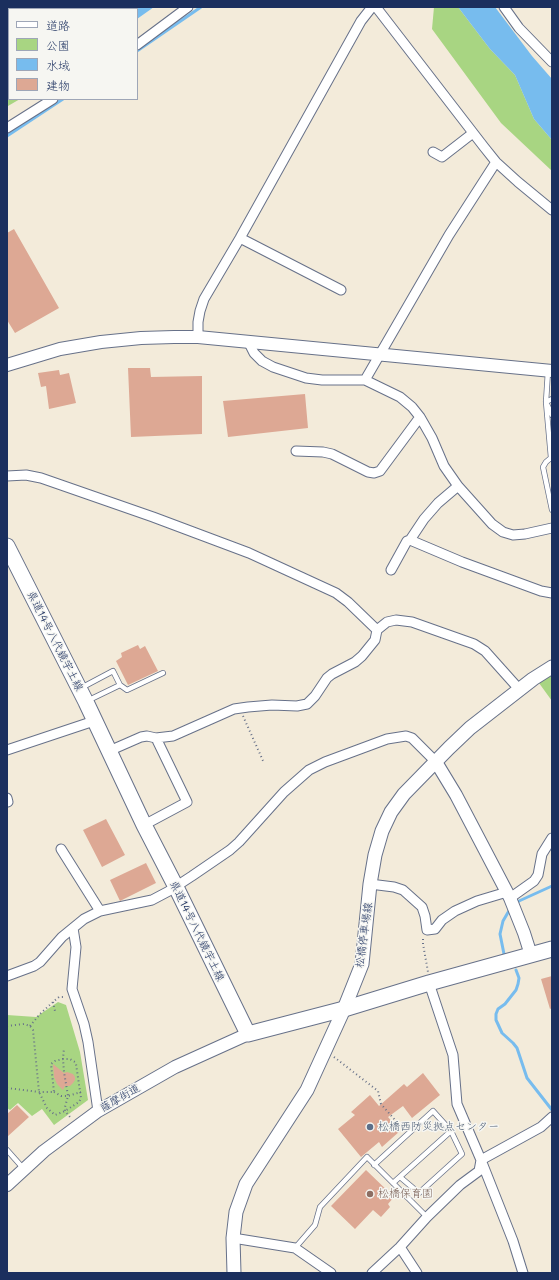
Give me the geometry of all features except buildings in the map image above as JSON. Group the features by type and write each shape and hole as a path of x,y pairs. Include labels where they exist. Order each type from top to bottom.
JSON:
{"main road":[{"name":"県道14号八代鏡宇土線","path":"7,546 82,695 144,825 176,886 248,1034"},
{"name":"松橋停車場線","path":"234,1273 233,1238 236,1212 246,1184 307,1090 344,1009 362,964 370,884 375,855 382,831 391,812 404,794 470,728 520,689 552,667"},
{"path":"248,1034 344,1009 429,983 552,949"}],"street":[{"path":"138,44 188,7"},
{"path":"198,337 198,322 204,299 240,238 361,21 372,7"},
{"path":"376,7 496,162 552,210"},
{"path":"504,7 519,28 552,62"},
{"path":"7,128 51,100"},
{"path":"433,152 442,157 473,133"},
{"path":"365,380 448,235 496,162"},
{"path":"240,238 341,290"},
{"path":"7,365 60,349 101,342 174,336 198,337 550,371"},
{"path":"249,343 254,353 262,361 273,367 306,378 322,380 365,380 400,397 412,407 420,417 432,438 444,466 458,486 492,524 503,532 513,535 552,528"},
{"path":"296,451 323,452 332,454 368,472 374,473 380,471 420,417"},
{"path":"7,476 26,475 41,478 160,519 249,553 336,593 348,602 377,630"},
{"path":"391,570 407,541 410,540 424,519 438,503 458,486"},
{"path":"410,540 462,562 541,591 552,593"},
{"path":"109,751 141,737 147,736 156,738 173,736 234,709 272,705 297,706 307,704 315,696 327,678 355,662 362,656 375,640 377,630 387,622 396,620 406,620 474,644 485,651 520,689"},
{"path":"7,750 94,721"},
{"path":"7,976 34,966 40,962 56,943 84,919 100,912 152,900 230,850 284,792 309,770 325,762 387,739 406,736 412,738 436,762 456,795 511,900 531,955"},
{"path":"144,825 187,802 156,738"},
{"path":"7,798 8,802"},
{"path":"370,884 394,887 403,890 422,907 426,916 427,930 435,930 442,920 455,911 477,901 511,900 534,881 538,875 542,854 552,838"},
{"path":"61,849 100,912"},
{"path":"73,928 76,947 72,989 84,1024 88,1042 98,1111"},
{"path":"429,983 453,1056 457,1104 513,1241 523,1273"},
{"name":"薩摩街道","path":"7,1185 44,1151 98,1111 175,1067 248,1034"},
{"path":"481,1160 541,1127 552,1117"},
{"path":"372,1273 400,1247 427,1217 460,1185 479,1171 481,1160"},
{"path":"233,1238 296,1248 330,1273"},
{"path":"400,1247 418,1273"}],"lane":[{"path":"550,371 546,402 552,458 546,462 543,467 552,510"},
{"path":"546,402 552,399"},
{"path":"546,402 552,415"},
{"path":"82,695 113,671 120,685 127,690 163,673"},
{"path":"82,695 120,685"},
{"path":"374,1164 433,1111 451,1132 462,1154 419,1193 400,1177"},
{"path":"393,1184 451,1132"},
{"path":"7,1150 24,1169"},
{"path":"296,1248 315,1225 320,1207 367,1157 427,1217"}],"path":[{"path":"240,708 264,763"},
{"path":"427,930 423,944 429,983"},
{"path":"30,1026 40,1014 62,996 75,999"},
{"path":"53,1002 55,1011"},
{"path":"7,1026 24,1024 30,1026 33,1030 39,1092 43,1102 51,1113 55,1115 65,1111 79,1102 81,1098 76,1064 70,1059 54,1061 51,1064 54,1092"},
{"path":"64,1048 64,1072 68,1096 65,1111 70,1117"},
{"path":"326,1050 378,1092 381,1104 407,1134"},
{"path":"7,1088 39,1092 54,1092 61,1096 68,1096 81,1092"}],"green space":[{"path":"7,7 52,7 8,8 7,44"},
{"path":"434,7 458,7 490,49 515,75 534,119 552,140 552,171 501,123 432,29"},
{"path":"8,93 8,100 18,100 8,106 7,94"},
{"path":"552,675 552,701 539,683"},
{"path":"58,1002 66,1005 80,1052 88,1100 54,1125 42,1109 32,1116 18,1103 10,1110 7,1108 7,1015 36,1017"}],"water":[{"path":"154,7 138,18 138,8 51,8"},
{"path":"458,7 495,7 532,56 552,79 552,140 534,119 515,75 490,49"},
{"path":"7,44 8,44 7,94"}],"waterway":[{"path":"138,50 201,7"},
{"path":"7,136 61,100"},
{"path":"516,904 519,901 552,886"},
{"path":"504,954 500,934 503,921 510,909"},
{"path":"516,970 519,978 516,990 505,1004 498,1009 496,1020 502,1033 517,1048 527,1078 552,1110"}],"place":[{"name":"松橋西防災拠点センター","path":"370,1127"},
{"name":"松橋保育園","path":"370,1194"}]}
